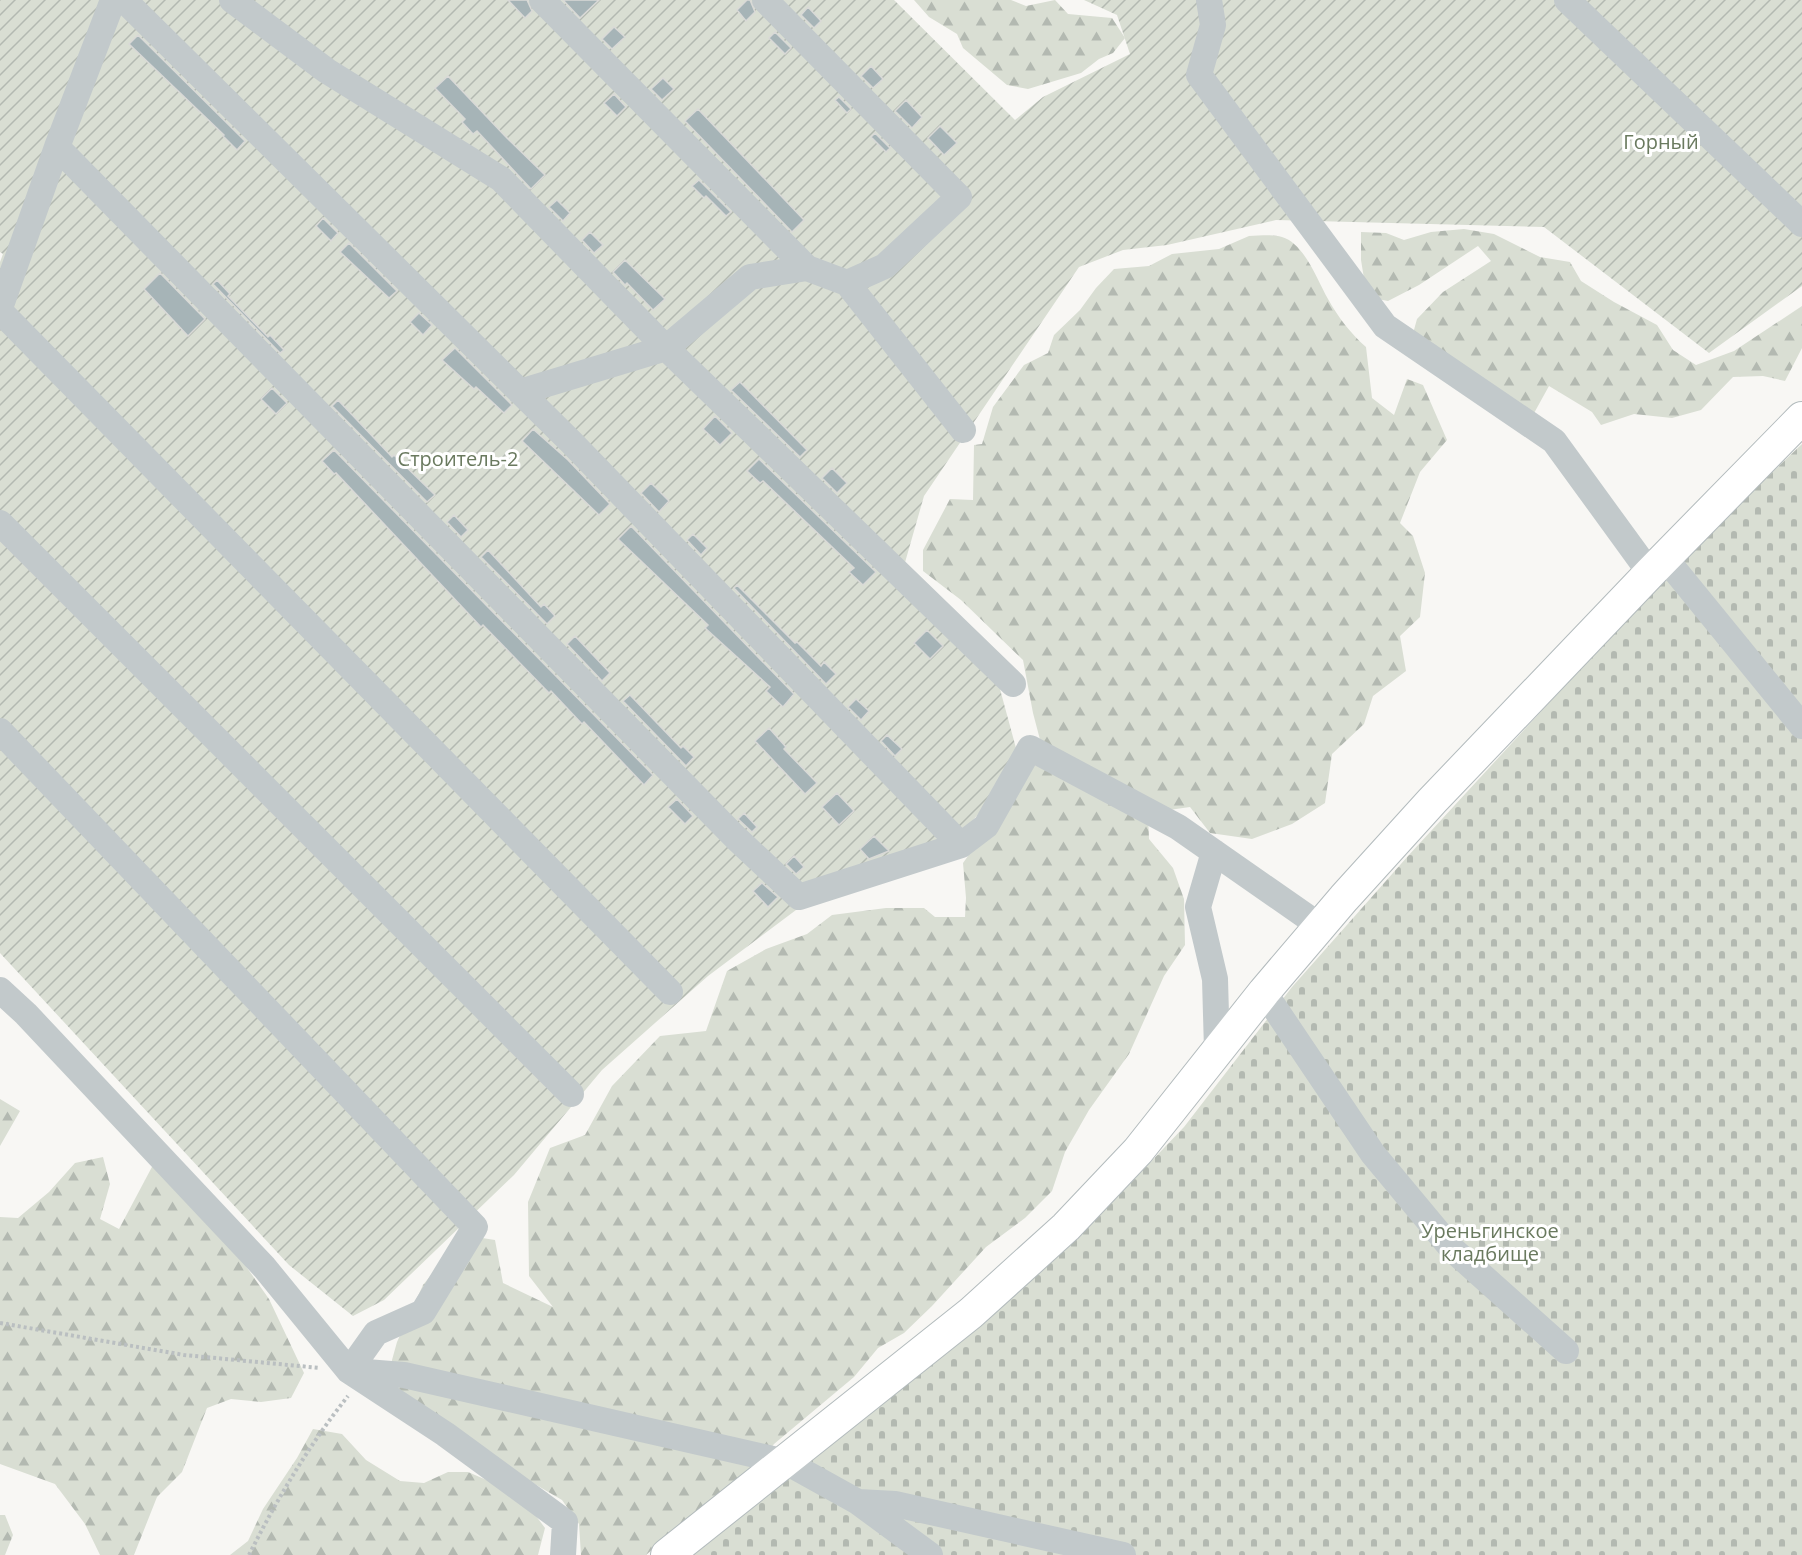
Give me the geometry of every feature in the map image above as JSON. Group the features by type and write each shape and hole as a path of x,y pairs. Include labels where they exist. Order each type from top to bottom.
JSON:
{"main road":[{"path":"667,1555 971,1313 1066,1227 1138,1151 1264,992 1432,801 1802,418"}],"street":[{"path":"113,0 57,147 0,310 670,992"},
{"path":"124,0 520,392 961,845"},
{"path":"232,0 327,70 501,179 666,348 1013,684"},
{"path":"542,0 807,267 847,283 963,430"},
{"path":"765,0 959,197 885,266 847,283"},
{"path":"1209,0 1213,25 1199,75 1385,326 1554,441 1657,566 1802,726"},
{"path":"1567,0 1802,224"},
{"path":"57,147 736,838 799,897 961,845 986,826 1030,748 1179,827 1320,926"},
{"path":"520,392 666,348 750,277 807,267"},
{"path":"0,523 571,1094"},
{"path":"0,731 475,1227 423,1312 376,1333 356,1375"},
{"path":"1214,852 1198,907 1215,978 1217,1050"},
{"path":"0,990 26,1014 264,1267 356,1375 445,1434 565,1522 563,1555"},
{"path":"1264,992 1373,1154 1452,1249 1566,1351"},
{"path":"356,1375 404,1375 786,1462 858,1502 930,1555"},
{"path":"858,1502 895,1504 1123,1555"}],"path":[{"path":"0,1323 184,1355 356,1375 280,1495 249,1555"}],"green space":[{"name":"Строитель-2","path":"0,0 894,0 1015,120 1043,97 1130,54 1117,15 1084,0 1802,0 1802,286 1709,353 1544,227 1276,220 1167,245 1123,250 1079,267 924,496 902,573 994,667 1020,763 943,857 820,892 708,976 602,1070 514,1175 384,1300 353,1316 289,1265 0,953 0,262 3,254 0,252"},
{"path":"914,0 1011,0 1026,6 1055,0 1068,14 1112,18 1125,38 1113,53 1099,59 1081,73 1028,89 1007,85 963,48 957,34 929,17"},
{"path":"1464,229 1494,234 1540,257 1570,262 1581,281 1657,325 1673,350 1696,365 1734,351 1802,306 1802,348 1785,381 1763,376 1733,377 1701,410 1672,418 1634,414 1601,425 1592,412 1549,386 1533,415 1409,348 1417,319 1443,292 1491,261 1478,246 1419,285 1388,301 1367,297 1361,260 1361,232 1386,233 1404,240 1431,232"},
{"path":"1249,236 1278,236 1297,247 1304,255 1336,312 1366,347 1372,398 1394,415 1407,379 1423,385 1447,440 1420,472 1400,523 1413,536 1425,573 1420,617 1400,636 1406,671 1373,696 1364,724 1332,754 1325,803 1292,824 1252,839 1210,833 1190,807 1148,813 1149,839 1173,868 1184,899 1185,945 1164,976 1129,1054 1089,1110 1065,1152 1052,1191 1025,1218 986,1247 904,1333 878,1348 854,1377 774,1444 748,1476 706,1503 646,1555 581,1555 579,1524 562,1500 521,1476 390,1385 392,1360 397,1342 423,1285 463,1235 495,1240 503,1283 553,1307 529,1276 528,1202 550,1148 585,1135 612,1086 660,1036 706,1031 727,971 766,949 807,934 832,915 886,908 924,908 935,917 965,917 963,863 1043,751 1023,660 961,600 923,571 923,550 950,499 973,500 974,445 982,444 993,407 1024,365 1048,353 1054,335 1080,310 1114,269 1149,266 1172,254 1219,249"},
{"name":"Уреньгинское кладбище","path":"1802,444 1802,1555 688,1555 974,1331 1079,1237 1184,1127 1292,987 1408,856 1684,556"},
{"path":"0,1099 20,1111 0,1146"},
{"path":"103,1157 110,1184 100,1219 119,1229 153,1165 231,1245 269,1299 304,1373 291,1398 261,1402 231,1399 207,1408 182,1472 157,1497 134,1555 100,1555 85,1524 55,1484 0,1464 0,1217 18,1218 49,1192 75,1163"},
{"path":"313,1429 342,1434 366,1460 400,1481 424,1483 448,1472 468,1472 503,1487 527,1504 545,1528 538,1555 230,1555 248,1541 263,1509 297,1458"},
{"path":"0,1515 5,1515 13,1535 5,1555 0,1555"}],"building":[{"path":"508,0 527,0 532,11 525,18"},
{"path":"563,0 599,0 580,18"},
{"path":"747,0 750,0 755,12 746,21 737,10"},
{"path":"808,7 821,21 814,28 801,15"},
{"path":"614,27 625,37 612,49 602,39"},
{"path":"775,32 791,48 785,54 769,38"},
{"path":"138,35 245,141 237,150 129,44"},
{"path":"871,66 883,79 873,88 861,76"},
{"path":"448,76 545,175 531,189 477,131 473,134 462,122 465,119 435,88"},
{"path":"663,78 674,89 662,100 651,89"},
{"path":"614,94 626,107 617,116 604,103"},
{"path":"839,97 851,109 847,113 835,100"},
{"path":"906,100 922,117 912,128 895,111"},
{"path":"698,109 804,220 792,232 685,121"},
{"path":"940,126 957,143 944,155 928,138"},
{"path":"875,133 890,148 886,152 871,137"},
{"path":"699,180 731,212 726,216 692,186"},
{"path":"557,200 570,213 563,221 549,207"},
{"path":"323,218 338,233 331,241 316,226"},
{"path":"590,232 603,245 594,253 582,240"},
{"path":"349,243 397,291 389,298 340,252"},
{"path":"625,260 665,299 653,310 613,272"},
{"path":"160,273 205,319 188,336 144,289"},
{"path":"217,280 230,294 228,296 284,350 280,353 213,284"},
{"path":"419,313 432,325 423,335 410,322"},
{"path":"455,348 512,405 504,413 442,360"},
{"path":"740,382 807,450 800,457 731,390"},
{"path":"272,388 287,403 276,414 261,399"},
{"path":"338,400 392,457 394,455 435,495 427,502 332,406"},
{"path":"715,416 732,433 720,445 703,429"},
{"path":"533,429 568,460 610,504 599,515 522,441"},
{"path":"334,450 653,775 644,785 584,722 582,724 551,691 549,693 483,625 481,627 336,473 334,474 322,461"},
{"path":"759,459 876,572 863,585 849,572 854,568 763,481 760,483 747,471"},
{"path":"832,468 847,483 837,493 822,478"},
{"path":"651,483 669,501 659,512 641,493"},
{"path":"454,515 468,530 461,537 447,522"},
{"path":"631,526 794,694 783,707 766,691 770,687 705,628 708,625 618,539"},
{"path":"693,534 707,548 701,555 687,540"},
{"path":"488,550 541,607 544,604 555,616 547,624 481,557"},
{"path":"737,585 795,643 797,642 821,666 824,662 836,674 826,684 734,588"},
{"path":"927,630 943,646 930,659 914,643"},
{"path":"575,636 610,673 602,681 567,644"},
{"path":"630,695 681,748 683,746 694,757 686,766 623,701"},
{"path":"856,699 869,711 861,720 848,707"},
{"path":"769,728 786,747 784,749 817,783 805,794 755,741"},
{"path":"887,735 902,749 895,756 881,741"},
{"path":"837,793 854,811 839,825 822,807"},
{"path":"677,799 693,816 685,824 668,807"},
{"path":"744,813 757,827 752,832 738,819"},
{"path":"874,836 889,851 869,859 860,849"},
{"path":"794,856 804,867 796,874 786,864"},
{"path":"762,883 778,897 768,907 753,891"}],"park label":[{"name":"Горный","path":"1661,141"}]}
